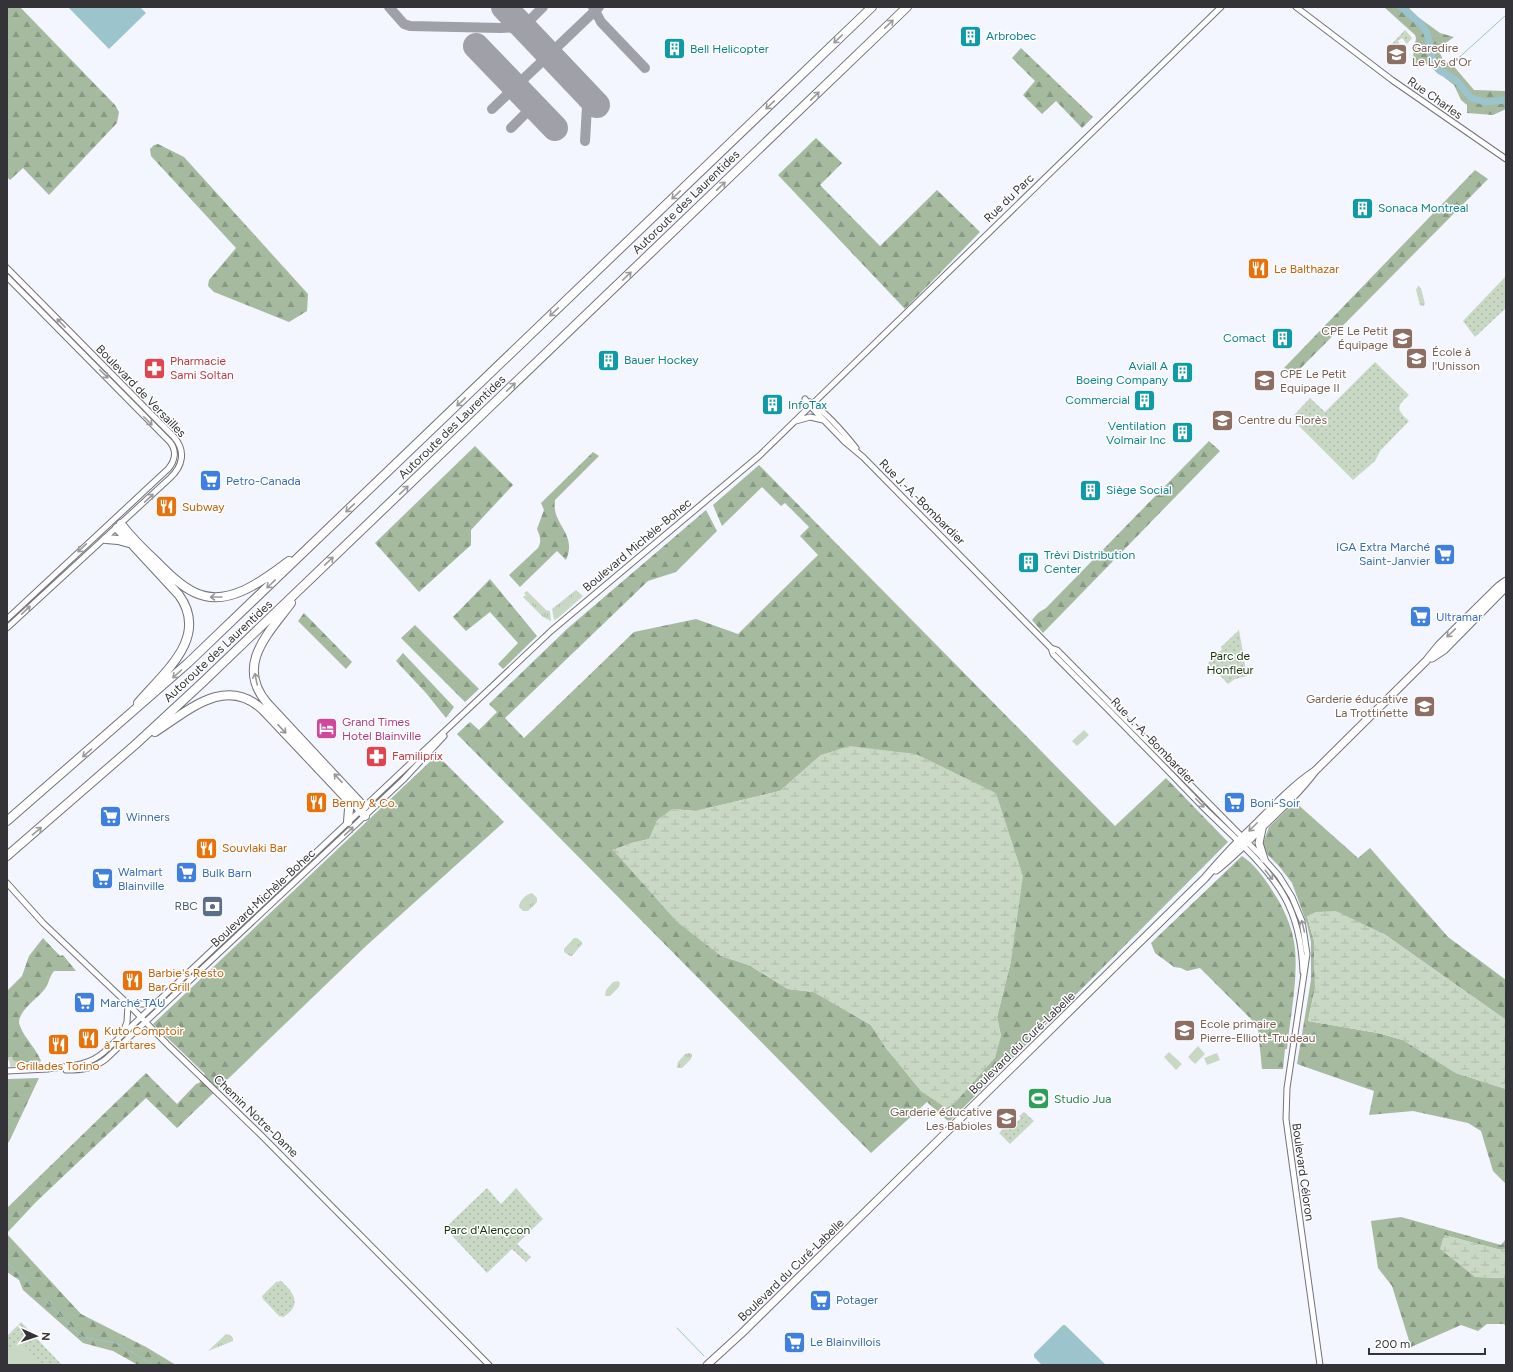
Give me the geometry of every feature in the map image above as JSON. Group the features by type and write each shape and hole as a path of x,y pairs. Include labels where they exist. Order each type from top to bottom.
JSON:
{"highway":[{"name":"Autoroute des Laurentides","path":"7,821 188,663 872,7"},
{"name":"Autoroute des Laurentides","path":"7,856 136,744 308,582 907,7"},
{"path":"119,526 180,585 195,593 210,597 226,596 248,589 309,547"},
{"path":"119,526 131,544 181,598 187,611 189,628 186,642 178,657 121,722"},
{"path":"106,538 131,544"},
{"path":"308,582 262,642 255,659 255,680 267,703 365,811"},
{"path":"136,744 191,708 206,700 228,695 243,697 254,702 264,710 347,799 365,811"},
{"path":"347,799 349,809 348,822"}],"main road":[{"name":"Boulevard du Curé-Labelle","path":"707,1365 717,1357 1205,878 1229,860 1243,842 1300,782 1315,770 1426,661 1439,645 1499,586 1506,581"},
{"name":"Boulevard du Curé-Labelle","path":"1426,661 1444,650 1506,587"},
{"name":"Boulevard du Curé-Labelle","path":"1243,842 1262,827 1304,786 1315,770"},
{"path":"1262,827 1259,843 1264,859"},
{"name":"Boulevard du Curé-Labelle","path":"711,1365 717,1357"}],"street":[{"name":"Rue du Parc","path":"811,405 1221,7"},
{"name":"Rue Charles","path":"1296,7 1392,80 1506,160"},
{"name":"Boulevard de Versailles","path":"7,268 170,433 180,447 182,460 177,471 7,628"},
{"name":"Boulevard de Versailles","path":"7,277 131,401 134,407 173,446 174,458 170,467 7,619"},
{"name":"Rue J.-A.-Bombardier","path":"811,405 824,421 863,457 1051,648 1057,650 1243,842"},
{"name":"Rue J.-A.-Bombardier","path":"811,405 817,407 848,438 863,457"},
{"name":"Boulevard Michèle-Bohec","path":"7,1071 46,1069 84,1070 96,1066 106,1059 551,631 758,456 811,405"},
{"path":"793,422 808,417 824,421"},
{"path":"115,517 119,526"},
{"path":"110,522 119,526"},
{"name":"Boulevard Michèle-Bohec","path":"46,1069 89,1063 100,1056 348,822 365,811"},
{"name":"Boulevard Céloron","path":"1243,842 1264,859 1289,890 1302,921 1307,954 1287,1090 1286,1119 1312,1309 1321,1363"},
{"name":"Boulevard Céloron","path":"1243,842 1275,882 1291,910 1300,943 1303,967 1302,987"},
{"name":"Chemin Notre-Dame","path":"7,883 48,928 262,1135 489,1365"},
{"path":"122,1036 127,1022 128,1004 156,1004"}],"green space":[{"path":"7,7 20,7 115,105 119,112 117,123 49,195 23,168 10,180 7,177"},
{"path":"1384,7 1408,7 1418,17 1440,33 1454,37 1440,47 1439,51 1444,62 1451,63 1474,90 1506,91 1506,109 1493,115 1467,113 1467,105 1461,100 1454,85 1445,78 1434,63 1414,67 1413,57 1416,38 1415,35"},
{"path":"1405,30 1412,38 1407,44 1402,38 1398,41 1403,50 1398,56 1396,54 1395,55 1387,49"},
{"path":"1021,48 1093,117 1082,128 1056,101 1042,114 1023,95 1035,81 1012,58"},
{"path":"816,138 842,163 820,185 880,246 937,190 980,232 905,309 778,175"},
{"path":"158,144 184,157 308,294 307,311 289,322 214,292 208,286 209,280 236,248 151,156 150,149 154,145"},
{"path":"1475,170 1488,179 1292,377 1284,368"},
{"path":"1506,276 1506,308 1475,337 1463,321"},
{"path":"1418,286 1421,288 1425,304 1423,306 1420,305 1416,290"},
{"path":"1375,362 1409,395 1402,402 1399,408 1402,414 1409,421 1380,451 1375,461 1353,480 1299,426 1302,422 1294,415 1310,398 1325,412"},
{"path":"1209,441 1220,451 1043,633 1032,620 1038,613 1046,608"},
{"path":"475,446 513,485 471,530 471,545 419,592 375,543"},
{"path":"593,452 599,456 555,500 557,516 569,543 569,551 566,560 557,551 520,587 509,575 538,548 540,538 537,529 544,510 541,503"},
{"path":"759,465 1115,826 1166,778 1228,842 949,1122 927,1102 871,1153 457,734 470,722 479,730 497,712 489,704 568,628 706,510 717,531 676,572 648,581 505,718 524,738 634,632 696,619 738,634 818,555 800,536 809,527 785,503 781,506 762,487 722,526 713,505","holes":["821,755 1011,961 997,1017 1001,1036 922,1092 886,1048 871,1025 814,992 788,989 749,965 721,956 613,850 649,839 672,809 696,811 780,791"]},
{"path":"490,579 537,636 503,669 498,664 518,643 490,612 466,631 453,617"},
{"path":"576,590 583,596 554,620 552,609"},
{"path":"527,591 546,610 550,611 551,621 543,617 523,597 526,595 524,593"},
{"path":"304,613 352,662 346,669 298,621"},
{"path":"415,625 479,689 465,702 401,638"},
{"name":"Parc de Honfleur","path":"1239,630 1247,676 1235,679 1228,684 1208,663 1222,649 1221,647"},
{"path":"403,653 454,707 446,718 426,693 396,661"},
{"path":"1084,730 1089,735 1077,746 1072,741"},
{"path":"849,746 916,754 996,793 1023,876 1011,961 997,1017 1001,1036 995,1058 953,1105 946,1108 922,1092 886,1048 871,1025 814,992 788,989 749,965 721,956 677,922 613,850 649,839 657,820 672,809 696,811 780,791 821,755"},
{"path":"437,755 504,822 366,946 177,1128 146,1098 36,1202 7,1233 7,1208 146,1073 177,1104 196,1084 199,1083 205,1074 153,1024"},
{"path":"1295,802 1358,858 1370,848 1448,937 1506,980 1506,1020 1384,934 1307,916 1314,941 1315,988 1308,1021 1378,1033 1403,1040 1456,1073 1506,1089 1506,1184 1493,1171 1481,1131 1468,1123 1413,1111 1369,1115 1374,1091 1297,1064 1311,980 1311,942 1307,924 1292,883 1279,866 1266,853 1263,843 1269,827"},
{"path":"1242,856 1258,870 1275,894 1287,917 1294,941 1296,961 1295,987 1283,1069 1262,1069 1258,1029 1255,1023 1200,968 1187,971 1174,967 1155,953 1151,943"},
{"path":"532,893 537,898 537,902 528,911 523,911 519,907 520,902 525,896"},
{"path":"1336,911 1384,934 1506,1020 1506,1089 1456,1073 1403,1040 1378,1033 1308,1021 1315,988 1314,941 1307,916 1315,912"},
{"path":"43,938 60,956 63,955 76,971 54,971 44,990 23,1012 19,1021 20,1026 41,1061 16,1061 13,1060 12,1057 7,1057 7,991 22,976 29,956"},
{"path":"574,938 577,938 582,942 582,944 572,956 570,956 564,952 564,949"},
{"path":"618,981 620,983 619,987 610,996 605,996 606,990 613,982"},
{"path":"1198,1046 1205,1054 1195,1064 1188,1057"},
{"path":"1169,1052 1182,1064 1176,1070 1164,1057"},
{"path":"690,1053 692,1055 691,1059 682,1068 677,1068 678,1062 685,1054"},
{"path":"1217,1053 1220,1060 1207,1065 1204,1058"},
{"path":"9,1056 24,1062 41,1061 39,1065 10,1067 7,1057"},
{"path":"39,1078 9,1142 7,1143 7,1079"},
{"path":"1024,1112 1034,1121 1010,1144 999,1133 1006,1126 1008,1128 1015,1120 1017,1122 1021,1118 1019,1116"},
{"name":"Parc d'Alençcon","path":"487,1188 501,1204 516,1188 543,1219 517,1244 531,1257 526,1262 512,1249 487,1273 445,1228"},
{"path":"1401,1217 1501,1245 1506,1239 1506,1249 1501,1250 1444,1235 1475,1277 1506,1278 1506,1326 1504,1324 1487,1324 1478,1331 1461,1325 1411,1347 1392,1286 1378,1268 1371,1221"},
{"path":"494,1220 506,1232 500,1239 488,1227"},
{"path":"7,1234 81,1314 146,1347 176,1365 138,1365 113,1351 83,1343 23,1290 19,1280 7,1272"},
{"path":"1444,1235 1501,1250 1506,1249 1506,1278 1475,1277 1440,1249"},
{"path":"281,1281 290,1290 294,1299 293,1308 283,1317 279,1316 262,1296 276,1282"},
{"path":"21,1322 62,1365 7,1365 7,1336"},
{"path":"226,1334 233,1338 233,1341 208,1351"},
{"path":"21,1340 33,1355 37,1365 7,1365 7,1352"}],"water":[{"path":"68,7 140,7 146,13 109,49"},
{"path":"1063,1325 1065,1325 1106,1365 1042,1365 1034,1357 1034,1354"}],"waterway":[{"path":"1401,7 1421,24 1427,33 1434,65 1440,71 1456,80 1471,98 1485,102 1506,100"},
{"path":"1443,72 1506,15"},
{"path":"7,1263 32,1286"},
{"path":"45,1300 82,1337 116,1343 154,1365"},
{"path":"677,1328 704,1356"}],"taxiway":[{"path":"389,7 404,24 410,26 501,28 523,27 543,7"},
{"path":"593,7 601,22 645,68"},
{"path":"492,109 599,7"},
{"path":"585,141 587,107 593,101"},
{"path":"511,128 534,105"}],"runway":[{"path":"504,7 597,105"},
{"path":"476,46 555,128"}],"place":[{"name":"Arbrobec","path":"970,36"},
{"name":"Bell Helicopter","path":"675,49"},
{"name":"Garedire Le Lys d'Or","path":"1397,55"},
{"name":"Sonaca Montreal","path":"1363,208"},
{"name":"Le Balthazar","path":"1259,269"},
{"name":"Comact","path":"1282,338"},
{"name":"CPE Le Petit Équipage","path":"1403,338"},
{"name":"École à l'Unisson","path":"1417,359"},
{"name":"Bauer Hockey","path":"608,360"},
{"name":"Pharmacie Sami Soltan","path":"154,368"},
{"name":"Aviall A Boeing Company","path":"1183,373"},
{"name":"CPE Le Petit Equipage II","path":"1264,381"},
{"name":"Commercial","path":"1145,400"},
{"name":"InfoTax","path":"772,405"},
{"name":"Centre du Florès","path":"1222,420"},
{"name":"Ventilation Volmair Inc","path":"1182,433"},
{"name":"Petro-Canada","path":"211,481"},
{"name":"Siège Social","path":"1091,490"},
{"name":"Subway","path":"166,507"},
{"name":"IGA Extra Marché Saint-Janvier","path":"1445,554"},
{"name":"Trèvi Distribution Center","path":"1029,562"},
{"name":"Ultramar","path":"1421,617"},
{"name":"Garderie éducative La Trottinette","path":"1424,706"},
{"name":"Grand Times Hotel Blainville","path":"326,729"},
{"name":"Familiprix","path":"376,756"},
{"name":"Benny & Co.","path":"316,803"},
{"name":"Boni-Soir","path":"1235,803"},
{"name":"Winners","path":"110,817"},
{"name":"Souvlaki Bar","path":"207,848"},
{"name":"Bulk Barn","path":"186,873"},
{"name":"Walmart Blainville","path":"102,879"},
{"name":"RBC","path":"213,906"},
{"name":"Barbie's Resto Bar Grill","path":"133,980"},
{"name":"Marché TAU","path":"85,1003"},
{"name":"Ecole primaire Pierre-Elliott-Trudeau","path":"1185,1031"},
{"name":"Kuto Comptoir à Tartares","path":"89,1038"},
{"name":"Grillades Torino","path":"58,1045"},
{"name":"Studio Jua","path":"1038,1099"},
{"name":"Garderie éducative Les Babioles","path":"1007,1119"},
{"name":"Potager","path":"820,1300"},
{"name":"Le Blainvillois","path":"795,1342"}]}
